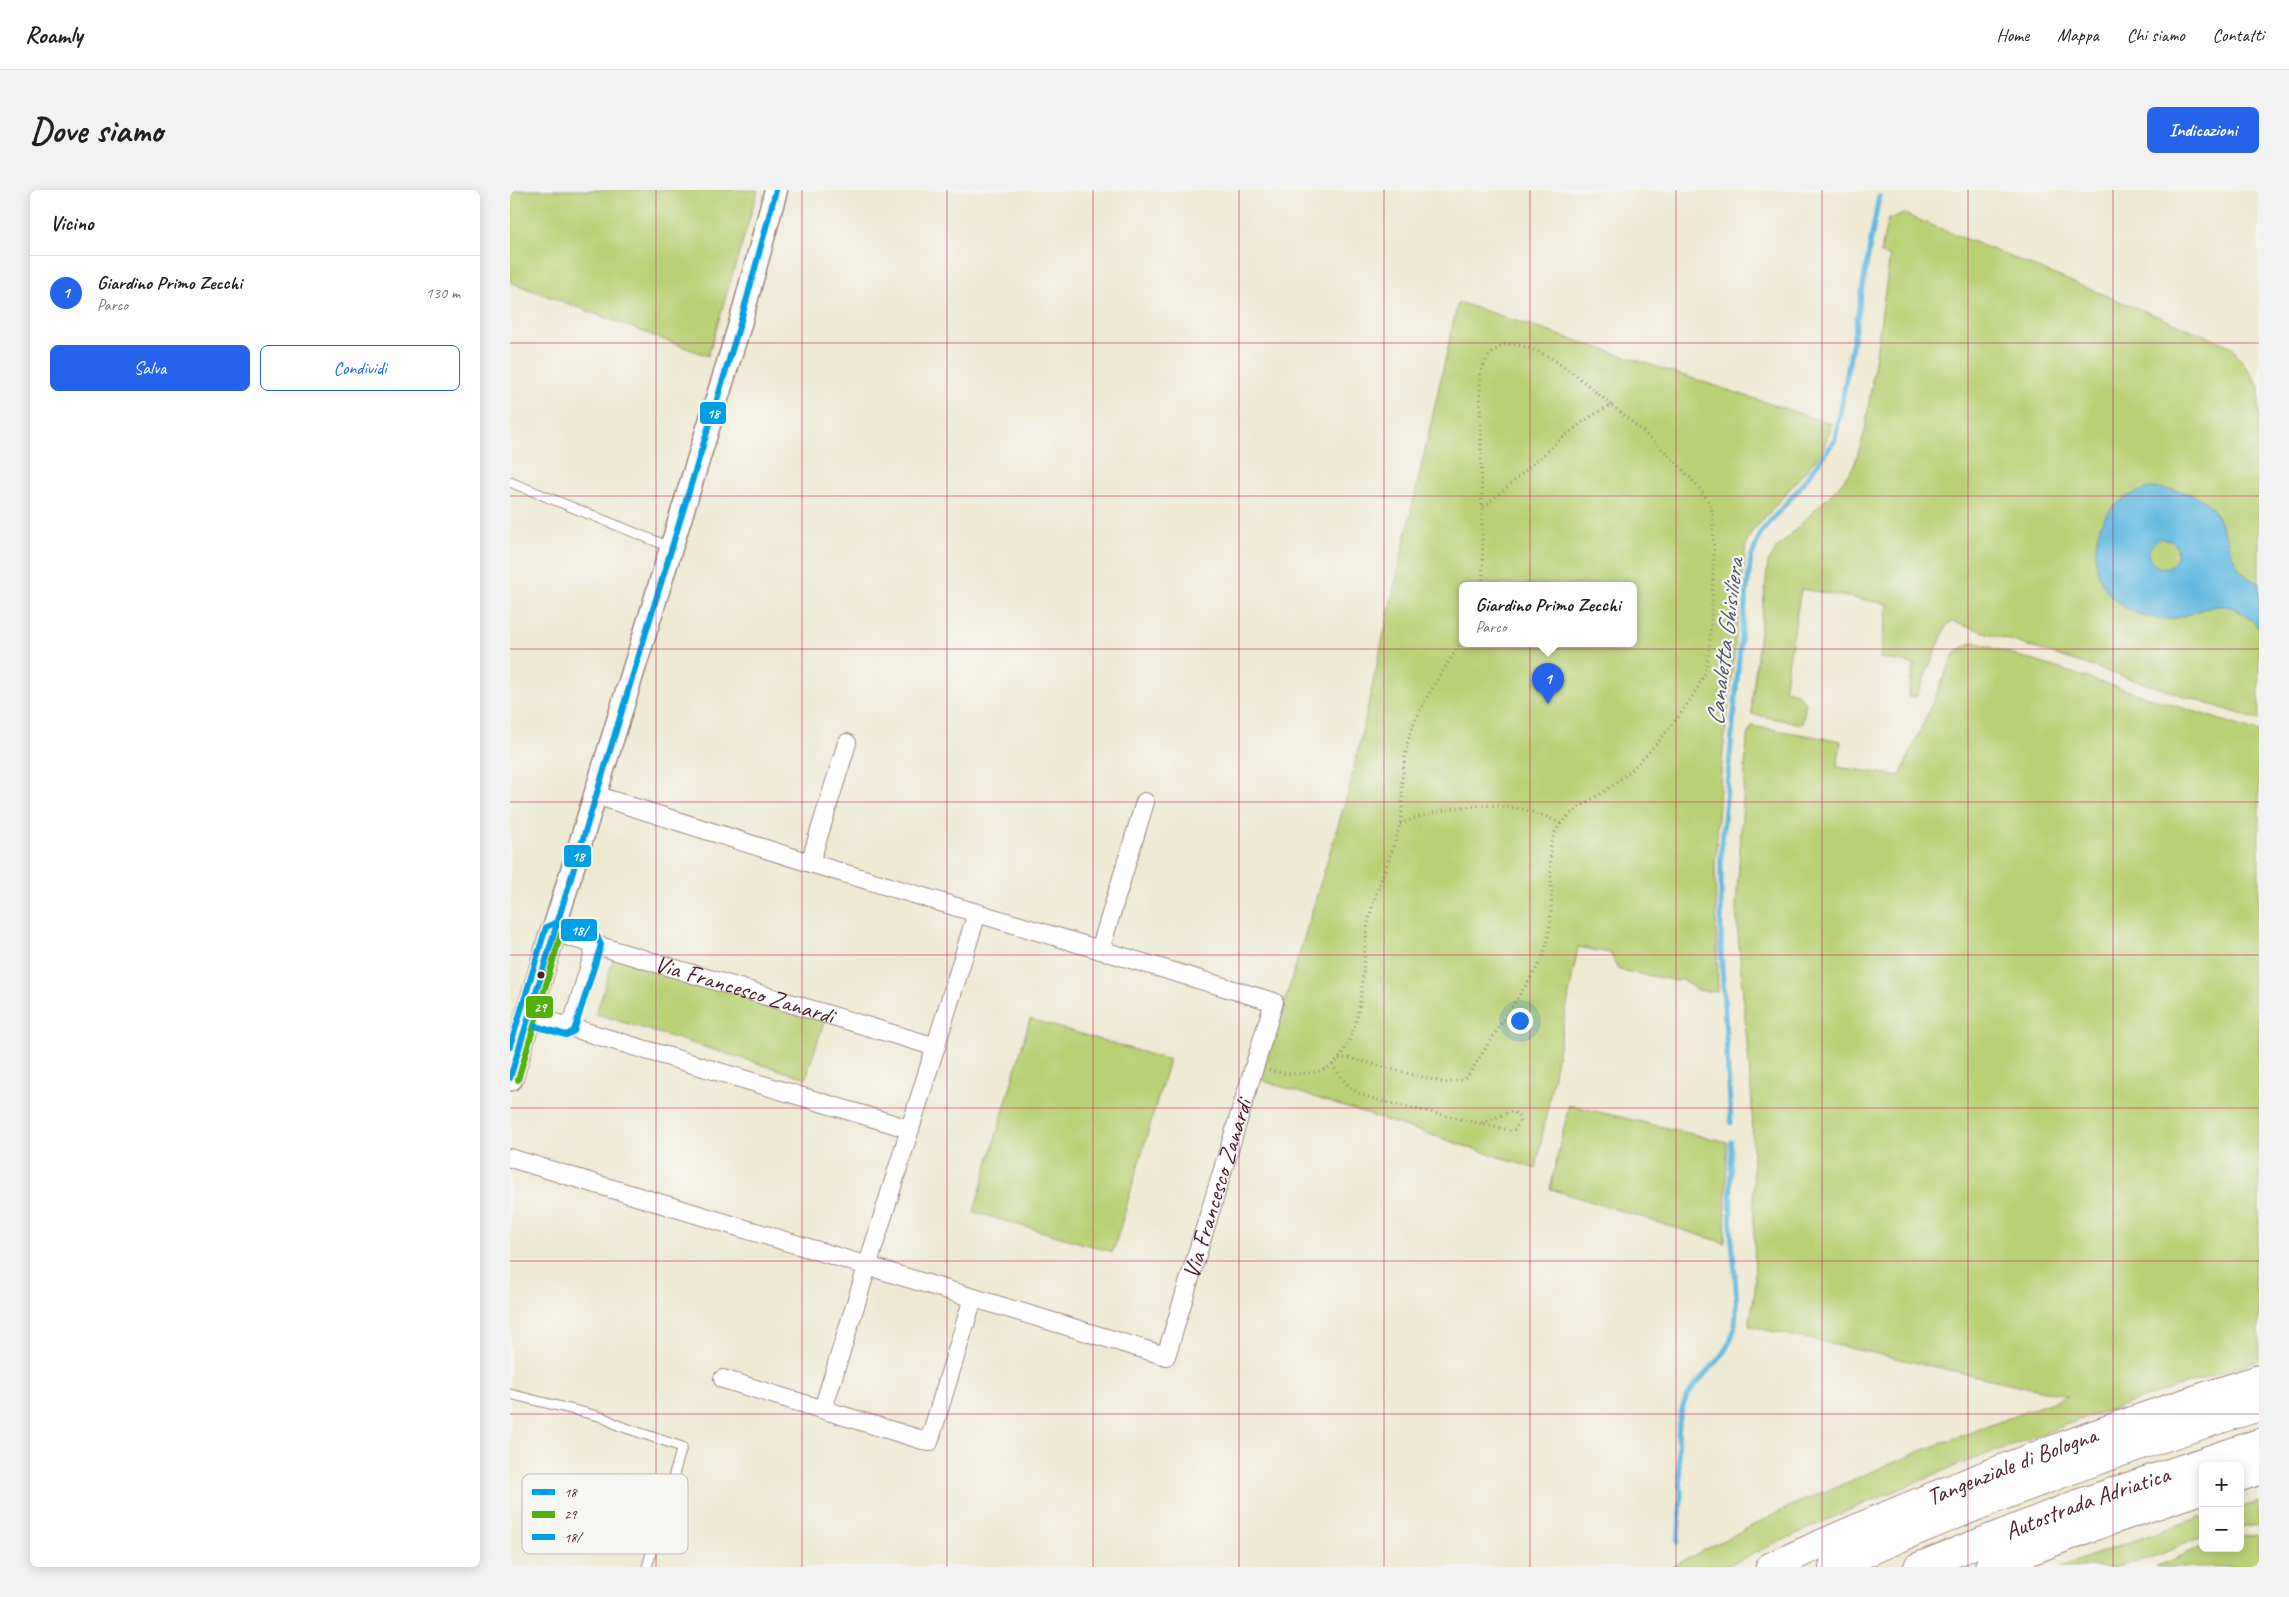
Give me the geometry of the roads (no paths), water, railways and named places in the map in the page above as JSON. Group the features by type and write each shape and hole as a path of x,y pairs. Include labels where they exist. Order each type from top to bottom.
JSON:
{"highway":[{"name":"Tangenziale di Bologna","path":"1770,1567 1877,1519 2048,1451 2259,1379"},
{"name":"Autostrada Adriatica","path":"1833,1567 1981,1504 2070,1470 2259,1407"},
{"name":"Autostrada Adriatica","path":"1918,1567 2080,1503 2259,1442"},
{"path":"2244,1476 2259,1471"},
{"path":"1988,1567 2089,1528 2199,1490"}],"main road":[{"path":"510,1078 554,932"}],"street":[{"path":"554,932 740,324 776,190"},
{"path":"810,863 847,743"},
{"name":"Via Francesco Zanardi","path":"510,1158 1166,1356 1274,1002 810,863 595,795"},
{"path":"1100,950 1146,802"},
{"path":"823,1409 977,913"},
{"name":"Via Francesco Zanardi","path":"554,932 936,1047"},
{"path":"529,1015 910,1129"},
{"path":"723,1379 929,1442 973,1298"}],"lane":[{"path":"510,482 672,548"},
{"path":"567,1026 592,943"},
{"path":"510,1394 602,1417 620,1426 682,1447 674,1474"},
{"path":"647,1567 651,1554"}],"water":[{"path":"2149,488 2180,491 2202,499 2208,504 2221,524 2234,559 2240,569 2248,577 2259,583 2259,629 2242,613 2226,606 2208,608 2182,617 2169,619 2153,618 2126,608 2114,599 2099,576 2096,562 2098,533 2103,520 2112,508 2129,496","holes":["2160,538 2170,541 2176,546 2177,558 2173,564 2161,568 2151,561 2149,553 2154,543"]}],"waterway":[{"name":"Canaletta Ghisiliera","path":"1731,1123 1721,948 1721,853 1741,637 1751,558 1761,532 1797,491 1835,440 1879,196"},
{"name":"Canaletta Ghisiliera","path":"1678,1542 1681,1499 1678,1449 1680,1416 1688,1395 1727,1348 1735,1324 1736,1288 1731,1229 1731,1142"}],"place":[{"name":"Giardino Primo Zecchi","path":"1548,704"}]}
